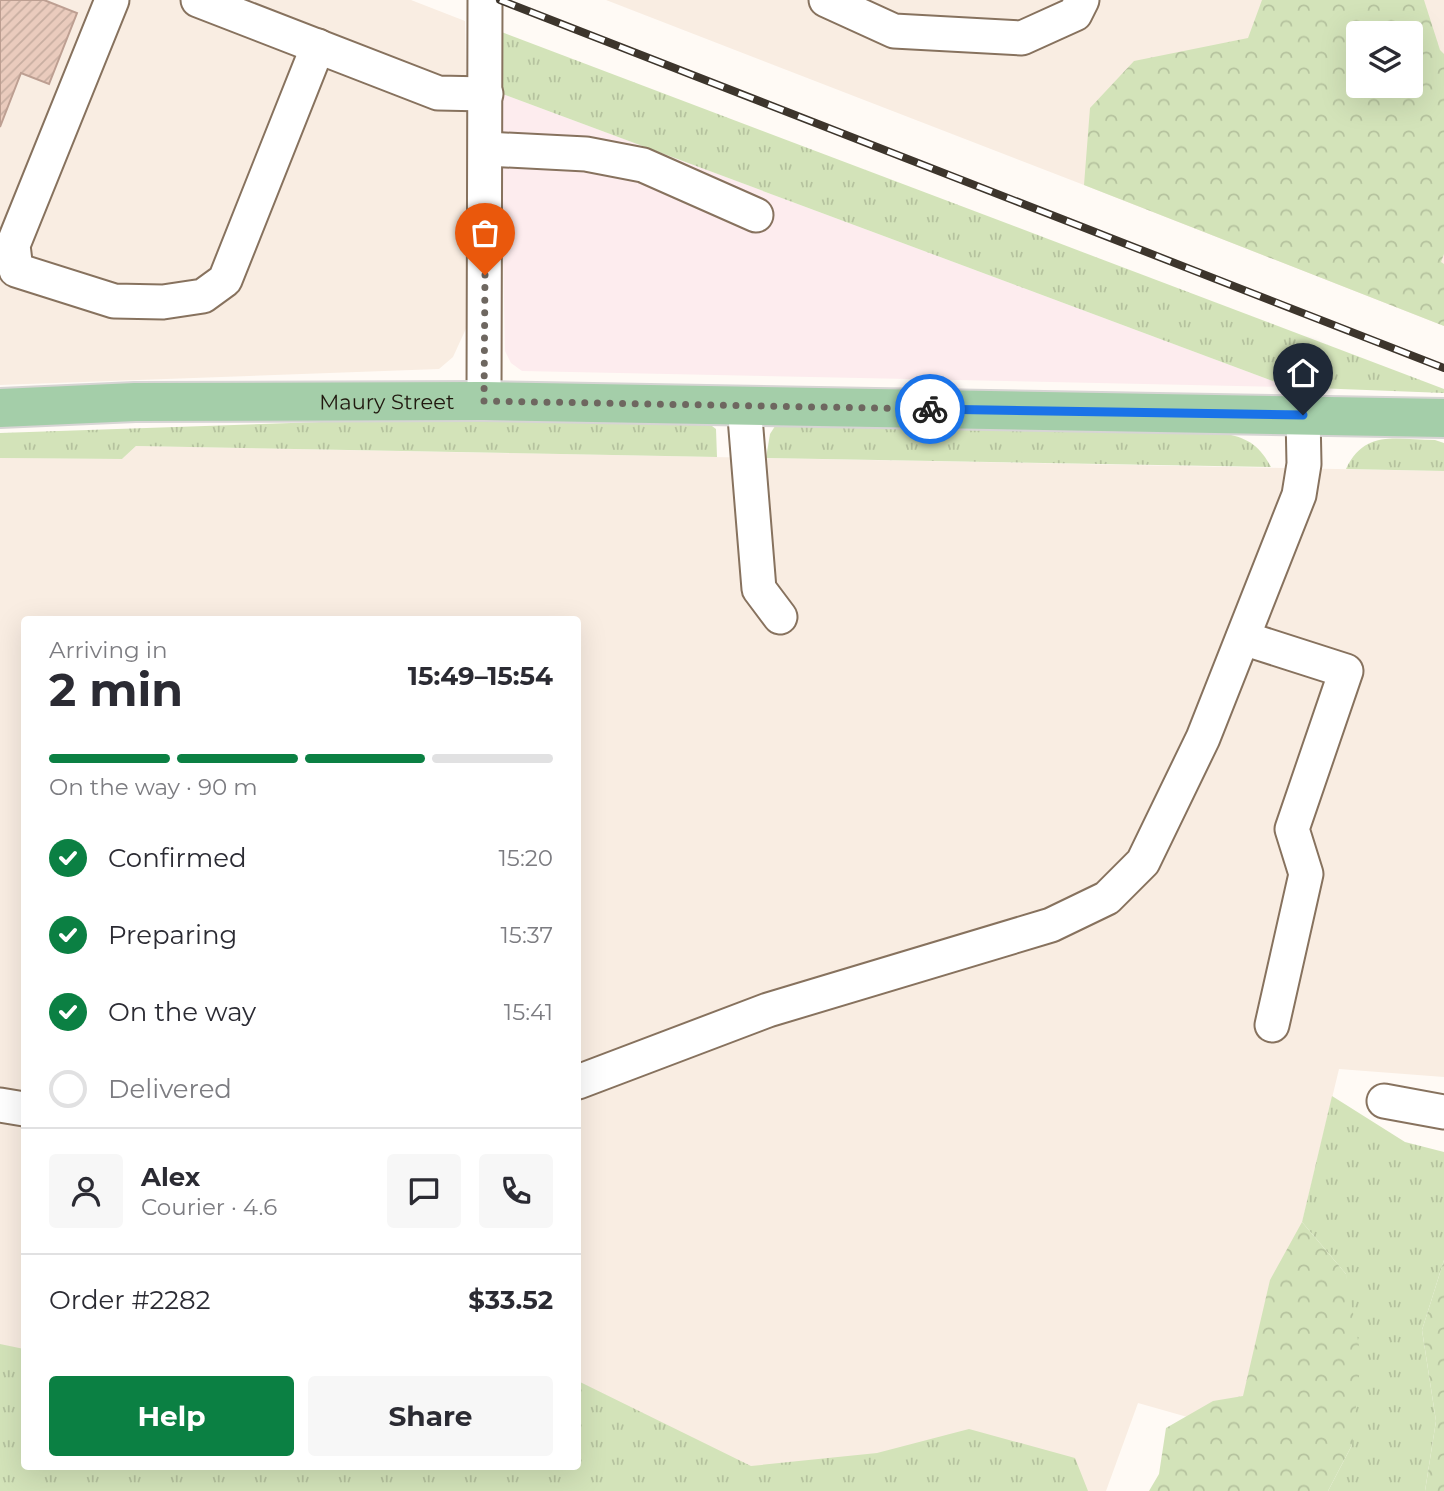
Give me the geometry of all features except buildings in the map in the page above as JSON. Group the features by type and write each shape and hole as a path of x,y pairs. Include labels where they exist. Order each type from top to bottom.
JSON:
{"main road":[{"name":"Maury Street","path":"0,408 135,402 484,401 1444,418"}],"street":[{"path":"111,0 13,245 16,270 114,301 163,302 204,296 225,280 318,46"},
{"path":"198,0 438,93 486,94"},
{"path":"484,401 485,0"},
{"path":"826,0 894,31 1022,38 1075,14 1082,0"},
{"path":"485,149 586,154 643,165 756,215"},
{"path":"744,405 759,589 780,617"},
{"path":"581,1081 768,1010 1051,925 1107,898 1143,862 1203,738 1299,495 1304,464 1303,415"},
{"path":"1243,638 1346,671 1292,829 1306,874 1272,1025"},
{"path":"1384,1101 1444,1112"},
{"path":"0,1105 21,1108"}],"shaded area":[{"path":"0,0 411,0 465,21 471,297 469,322 453,357 439,369 0,385"},
{"path":"606,0 1444,0 1444,326 1084,185"},
{"path":"500,93 1289,387 522,371 511,363 505,351"},
{"path":"136,446 1444,471 1444,1077 1339,1069 1251,1435 1138,1403 1106,1491 0,1491 0,458 122,459"}],"green space":[{"path":"1262,0 1424,0 1440,50 1444,54 1444,254 1441,262 1444,264 1444,326 1084,185 1090,108 1134,61 1248,38"},
{"path":"499,31 1444,389 1444,393 1289,387 500,93"},
{"path":"500,416 708,423 716,429 717,457 136,446 122,459 0,458 0,433"},
{"path":"777,423 1226,434 1253,444 1271,467 766,458 770,434"},
{"path":"1395,439 1435,440 1444,443 1444,471 1346,469 1354,456 1372,442"},
{"path":"1332,1096 1405,1142 1444,1152 1444,1260 1422,1330 1436,1421 1425,1491 1328,1491 1352,1445 1346,1274 1302,1222"},
{"path":"1302,1222 1346,1274 1361,1357 1352,1445 1328,1491 1149,1491 1159,1474 1166,1428 1213,1401 1243,1396 1270,1280"},
{"path":"1444,1260 1444,1491 1425,1491 1436,1421 1422,1330"},
{"path":"0,1344 21,1348 21,1470 581,1470 581,1382 751,1466 877,1453 969,1429 1075,1458 1088,1491 0,1491"}],"railway":[{"path":"500,0 1444,368"}],"way so far":[{"path":"485,275 484,401 930,409"}],"route":[{"path":"930,409 1303,415"}]}
